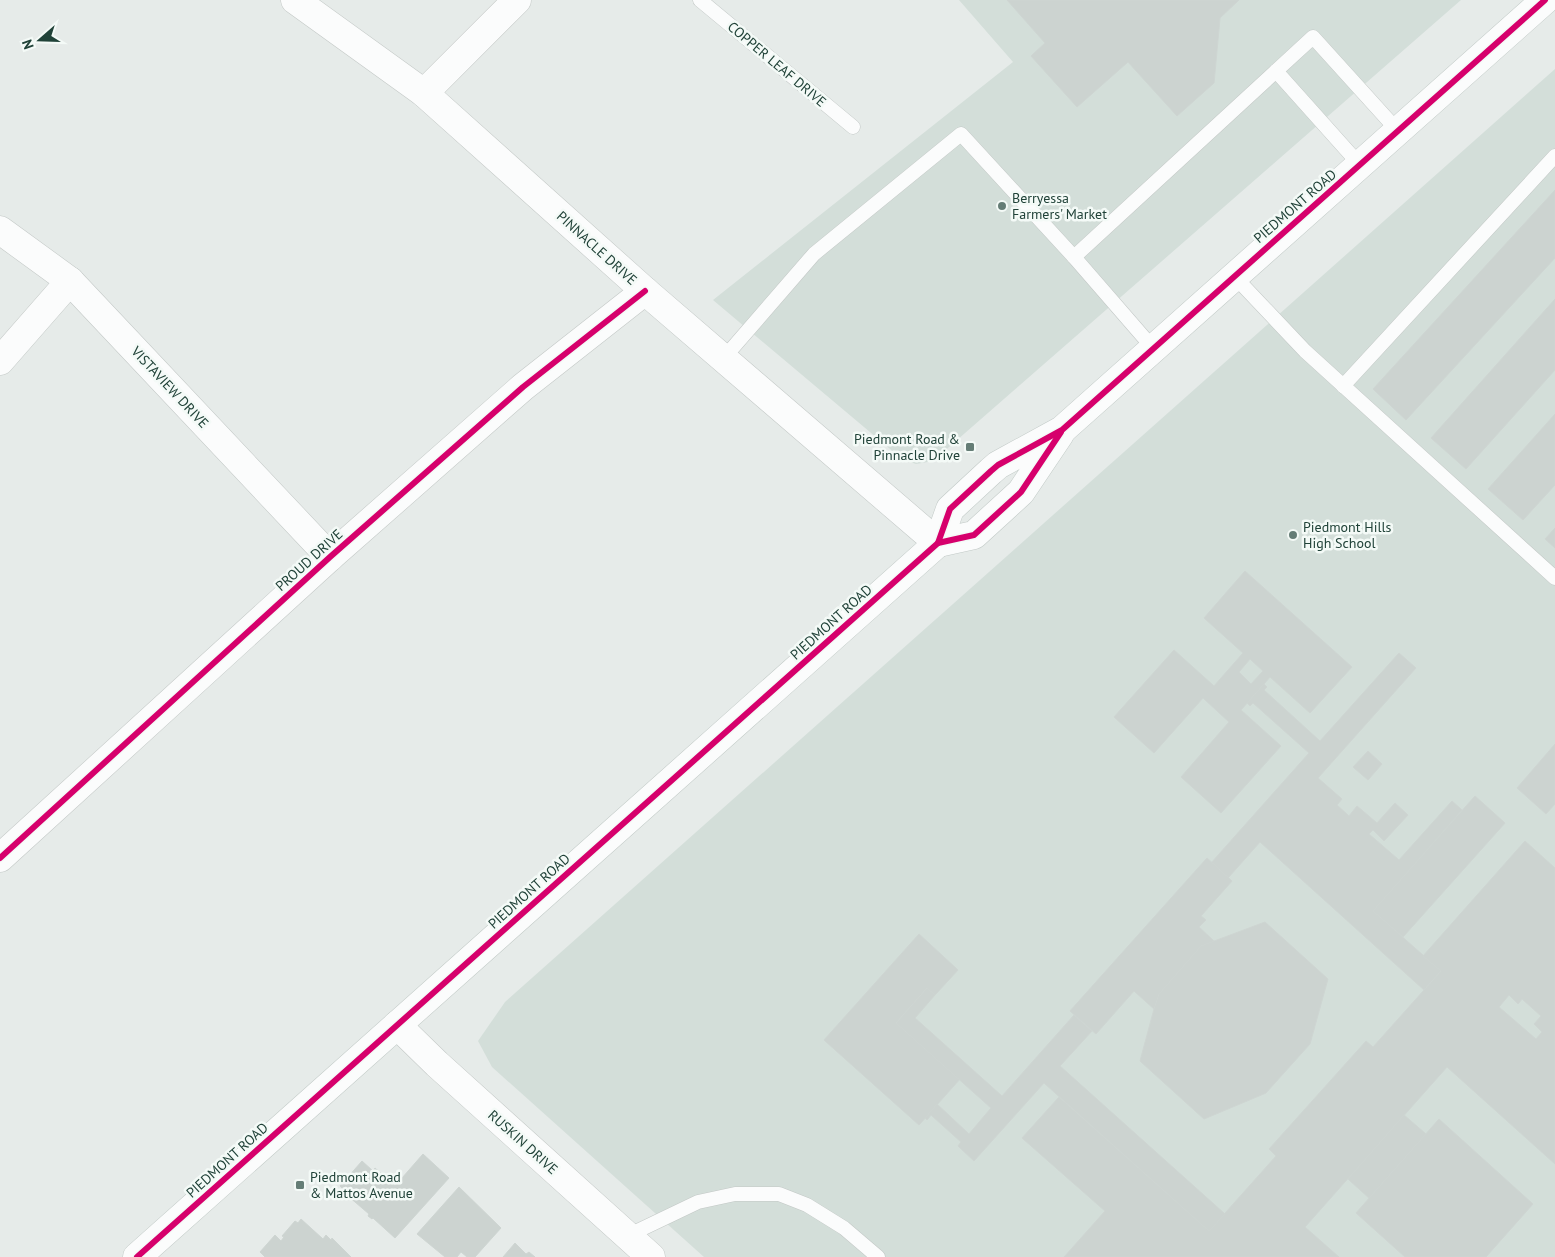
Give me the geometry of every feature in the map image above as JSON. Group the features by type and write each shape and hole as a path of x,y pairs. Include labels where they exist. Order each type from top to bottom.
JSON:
{"street":[{"name":"PINNACLE DRIVE","path":"295,0 424,93 645,291 938,542"},
{"path":"424,93 517,0"},
{"name":"PIEDMONT ROAD","path":"136,1257 938,542 950,509 998,465 1062,430 1545,0"},
{"name":"VISTAVIEW DRIVE","path":"0,230 70,281 330,557"},
{"path":"0,361 70,281"},
{"name":"PROUD DRIVE","path":"0,858 330,557 523,387 645,291"},
{"name":"PIEDMONT ROAD","path":"938,542 974,535 1022,492 1062,430"},
{"name":"RUSKIN DRIVE","path":"397,1025 437,1064 651,1257"}],"lane":[{"name":"COPPER LEAF DRIVE","path":"700,0 854,127"},
{"path":"1074,257 1313,37 1398,131"},
{"path":"1276,71 1360,165"},
{"path":"724,358 814,254 961,134 1074,257 1153,348"},
{"path":"1343,386 1555,156"},
{"path":"1234,276 1305,351 1555,578"},
{"path":"627,1236 698,1202 735,1194 779,1194 807,1205 844,1228 878,1257"}],"shaded area":[{"path":"959,0 1461,0 933,461 916,464 902,459 713,300 1013,62"},
{"name":"Piedmont Hills High School","path":"1555,69 1555,1257 704,1257 492,1067 478,1041 505,1002"}],"building":[{"path":"1007,0 1239,0 1220,18 1214,83 1177,116 1128,62 1077,107 1031,56 1045,43"},
{"path":"1555,190 1555,258 1406,420 1373,389"},
{"path":"1555,299 1555,370 1466,469 1431,438"},
{"path":"1555,414 1555,485 1523,520 1488,489"},
{"path":"1555,528 1555,548 1545,539"},
{"path":"1245,571 1352,667 1310,713 1270,677 1241,710 1281,746 1221,813 1181,777 1229,722 1203,698 1154,753 1114,717 1174,650 1214,686 1243,653 1204,618","holes":["1250,659 1263,671 1251,684 1239,672"]},
{"path":"1399,653 1416,668 1318,778 1342,799 1337,805 1349,816 1357,806 1377,823 1395,803 1408,815 1384,841 1373,830 1369,834 1399,860 1452,801 1462,810 1373,911 1441,971 1424,990 1260,842 1228,878 1211,863 1309,753 1253,703 1250,706 1247,703 1264,684 1267,687 1264,690 1320,741"},
{"path":"1555,744 1555,804 1546,814 1517,788"},
{"path":"1368,751 1382,764 1368,780 1353,767"},
{"path":"1475,796 1505,823 1403,937 1373,911"},
{"path":"1525,841 1555,868 1555,1164 1447,1067 1305,1227 1339,1257 1064,1257 1105,1211 1022,1138 1059,1097 1209,1231 1276,1156 1269,1149 1366,1041 1373,1047 1441,971 1423,956","holes":["1509,995 1518,1004 1522,999 1541,1016 1534,1024 1542,1032 1536,1039 1499,1007"]},
{"path":"1207,858 1232,881 1201,916 1206,920 1199,927 1215,942 1201,946 1159,994 1154,1009 1134,991 1096,1034 1070,1011"},
{"path":"1265,922 1328,979 1310,1044 1266,1093 1204,1119 1140,1061 1154,1009 1159,994 1201,946"},
{"path":"919,934 958,970 935,995 927,988 896,1023 960,1079 919,1125 824,1040"},
{"path":"927,988 935,995 915,1018 1002,1096 1074,1015 1092,1031 1060,1066 1225,1214 1209,1231 1044,1083 974,1161 958,1146 961,1142 931,1115 927,1120 925,1118 937,1104 969,1134 991,1108 896,1023"},
{"path":"1404,1115 1426,1134 1369,1198 1348,1179"},
{"path":"1439,1119 1533,1204 1486,1257 1405,1257 1356,1213"},
{"path":"423,1154 449,1178 395,1238 373,1218 368,1216 369,1214 348,1196 340,1186 362,1161 373,1171 375,1168 395,1186"},
{"path":"459,1187 501,1228 475,1257 467,1257 461,1252 457,1257 445,1257 417,1234"},
{"path":"301,1219 323,1239 326,1235 331,1240 332,1238 351,1257 265,1257 260,1252 275,1235 281,1241 284,1237 282,1236 295,1221 298,1223"},
{"path":"515,1243 526,1254 529,1252 535,1257 503,1257"}],"cycle path":[{"path":"137,1257 938,543 950,509 991,471 998,465 1062,430 1545,0"},
{"path":"0,858 330,557 523,387 645,291"},
{"path":"938,543 974,535 1021,492 1061,432"}],"place":[{"name":"Berryessa Farmers' Market","path":"1002,206"},
{"name":"Piedmont Road & Pinnacle Drive","path":"970,447"},
{"name":"Piedmont Hills High School","path":"1293,535"},
{"name":"Piedmont Road & Mattos Avenue","path":"300,1185"}]}
